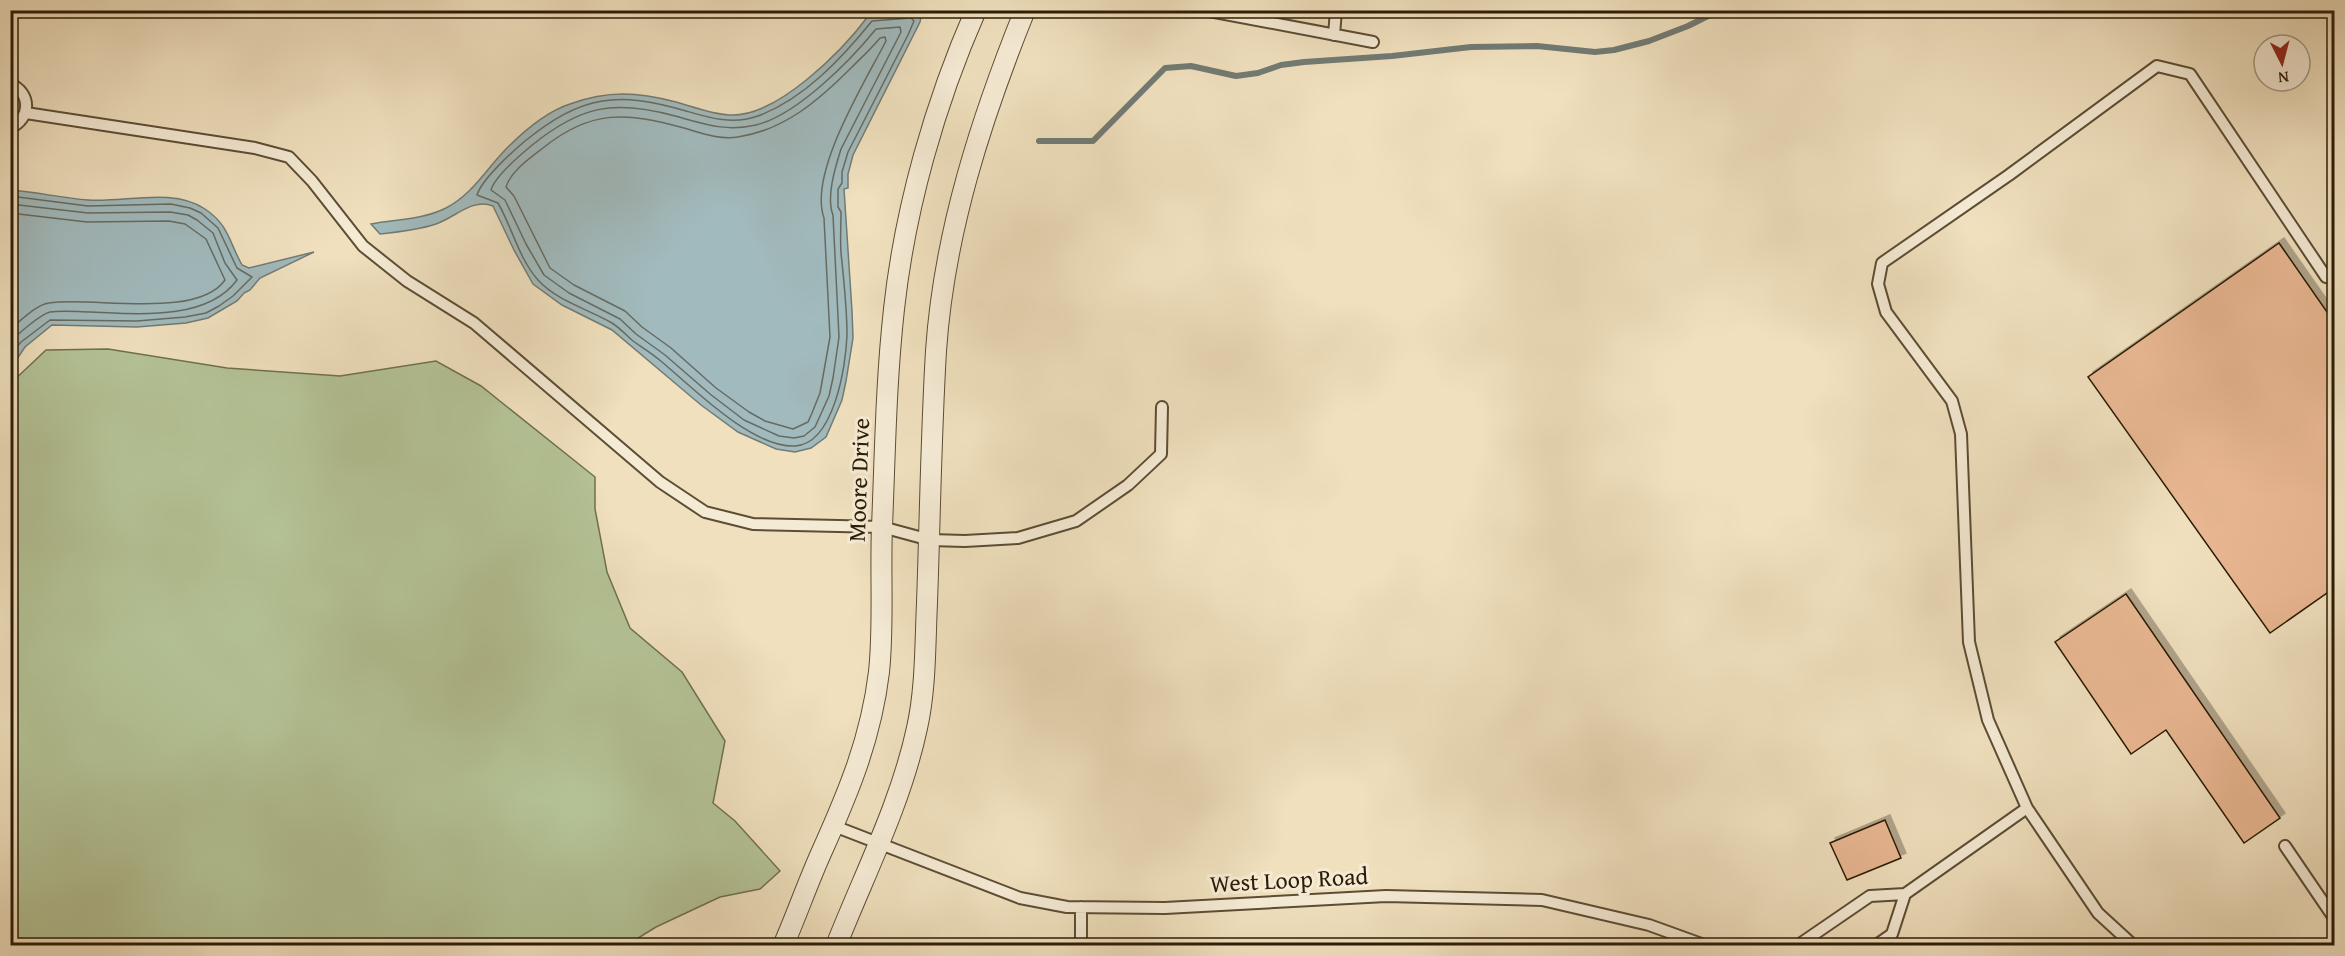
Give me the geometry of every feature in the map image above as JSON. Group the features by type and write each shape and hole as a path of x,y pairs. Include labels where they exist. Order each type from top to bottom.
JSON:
{"street":[{"name":"Moore Drive","path":"783,945 857,771 864,747 879,672 888,373 894,306 905,237 927,145 942,94 976,10"},
{"path":"836,945 899,789 917,728 925,652 936,349 949,257 972,155 995,86 1025,10"}],"lane":[{"path":"1204,10 1373,42"},
{"path":"1334,35 1336,10"},
{"path":"2134,945 2098,913 2027,808 1988,720 1969,642 1961,434 1952,401 1886,312 1878,284 1882,263 2009,175 2157,66 2190,74 2326,277 2334,278"},
{"path":"10,84 26,98 26,113 17,125 10,128"},
{"path":"26,113 255,148 289,157 312,181 363,246 407,281 474,323 660,482 705,512 753,525 882,527 930,540 965,542 1018,538 1076,521 1128,485 1161,454 1162,407"},
{"path":"1797,945 1870,896 1905,894 2027,808"},
{"name":"West Loop Road","path":"834,825 1020,898 1067,907 1165,908 1386,896 1542,900 1649,925 1707,945"},
{"path":"2285,846 2334,918"},
{"path":"1875,945 1892,934 1905,894"},
{"path":"1081,945 1082,907"}],"green space":[{"path":"108,349 227,368 340,376 436,361 481,386 595,477 595,509 607,572 630,628 682,672 725,741 713,803 735,821 780,871 760,889 720,897 656,927 627,945 11,945 11,383 46,350"}],"water":[{"path":"914,10 922,11 920,22 853,155 848,174 848,188 844,189 853,338 842,400 826,437 811,448 795,452 776,449 738,432 701,405 612,330 562,305 533,284 493,206 478,204 471,206 436,224 408,231 380,234 371,224 428,215 456,202 472,188 520,135 562,107 597,96 623,94 662,99 722,114 748,113 767,106 788,94 807,79 843,46 869,15 911,13"},
{"path":"11,190 88,200 163,197 192,202 219,221 228,234 242,265 249,268 314,252 260,278 237,301 208,318 186,323 137,327 52,325 25,347 11,368"}],"building":[{"path":"2279,243 2334,322 2334,588 2270,633 2088,377"},
{"path":"2126,594 2280,818 2244,843 2166,730 2131,754 2055,642"},
{"path":"1885,820 1901,858 1847,880 1830,843"}],"waterway":[{"path":"1039,141 1093,141 1165,68 1191,66 1236,76 1304,62 1392,56 1471,47 1537,46 1595,52 1614,50 1649,41 1688,26 1720,10"}]}
